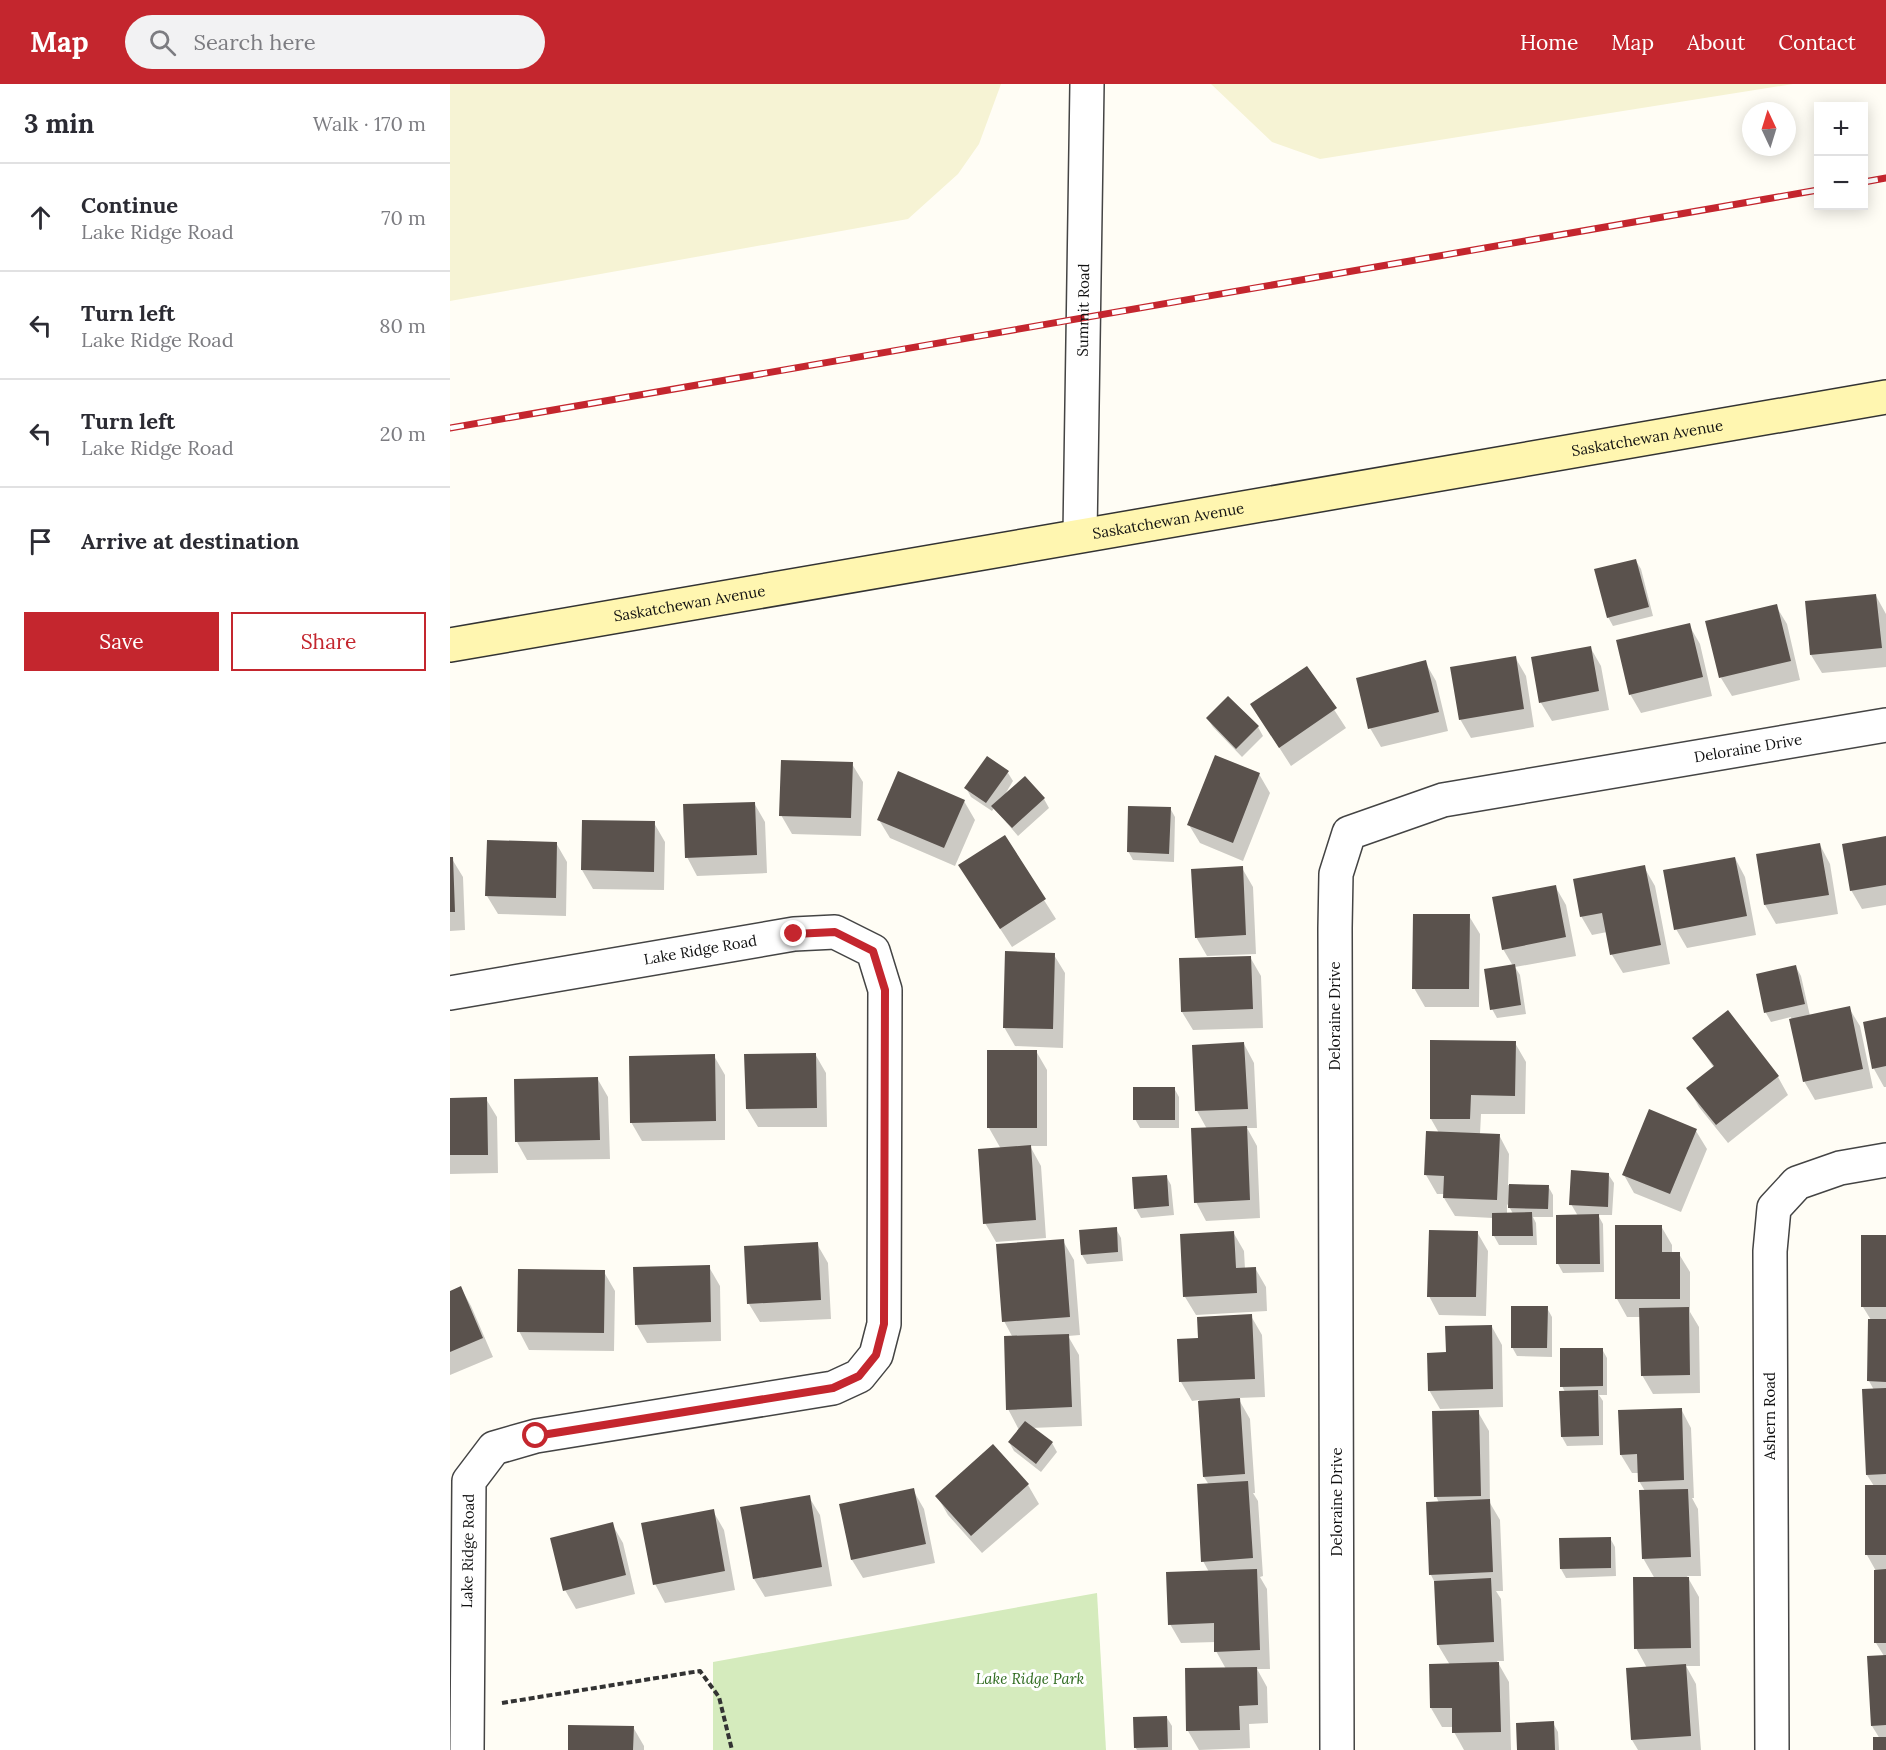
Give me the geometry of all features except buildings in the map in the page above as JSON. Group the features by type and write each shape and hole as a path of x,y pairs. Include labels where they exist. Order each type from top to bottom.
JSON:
{"main road":[{"name":"Saskatchewan Avenue","path":"450,645 1886,397"}],"street":[{"name":"Summit Road","path":"1080,535 1087,84"},
{"name":"Deloraine Drive","path":"1337,1750 1335,928 1336,874 1349,833 1443,800 1886,725"},
{"name":"Lake Ridge Road","path":"450,993 794,934 835,932 873,951 885,990 884,1324 876,1355 859,1376 833,1388 536,1436 494,1448 469,1481 467,1750"},
{"name":"Ashern Road","path":"1772,1750 1770,1251 1774,1208 1797,1183 1840,1168 1886,1160"}],"path":[{"path":"467,1705 493,1704 700,1671 719,1697 732,1750"}],"shaded area":[{"path":"450,84 1001,84 979,144 958,174 908,219 450,301"},
{"path":"1211,84 1793,84 1320,159 1272,142"}],"green space":[{"name":"Lake Ridge Park","path":"1097,1593 1106,1750 713,1750 713,1662"}],"railway":[{"path":"1868,181 1886,178"},
{"path":"450,428 1814,191"}],"route":[{"path":"536,1436 833,1388 859,1376 876,1355 884,1324 885,990 873,951 835,932 794,934"}]}
